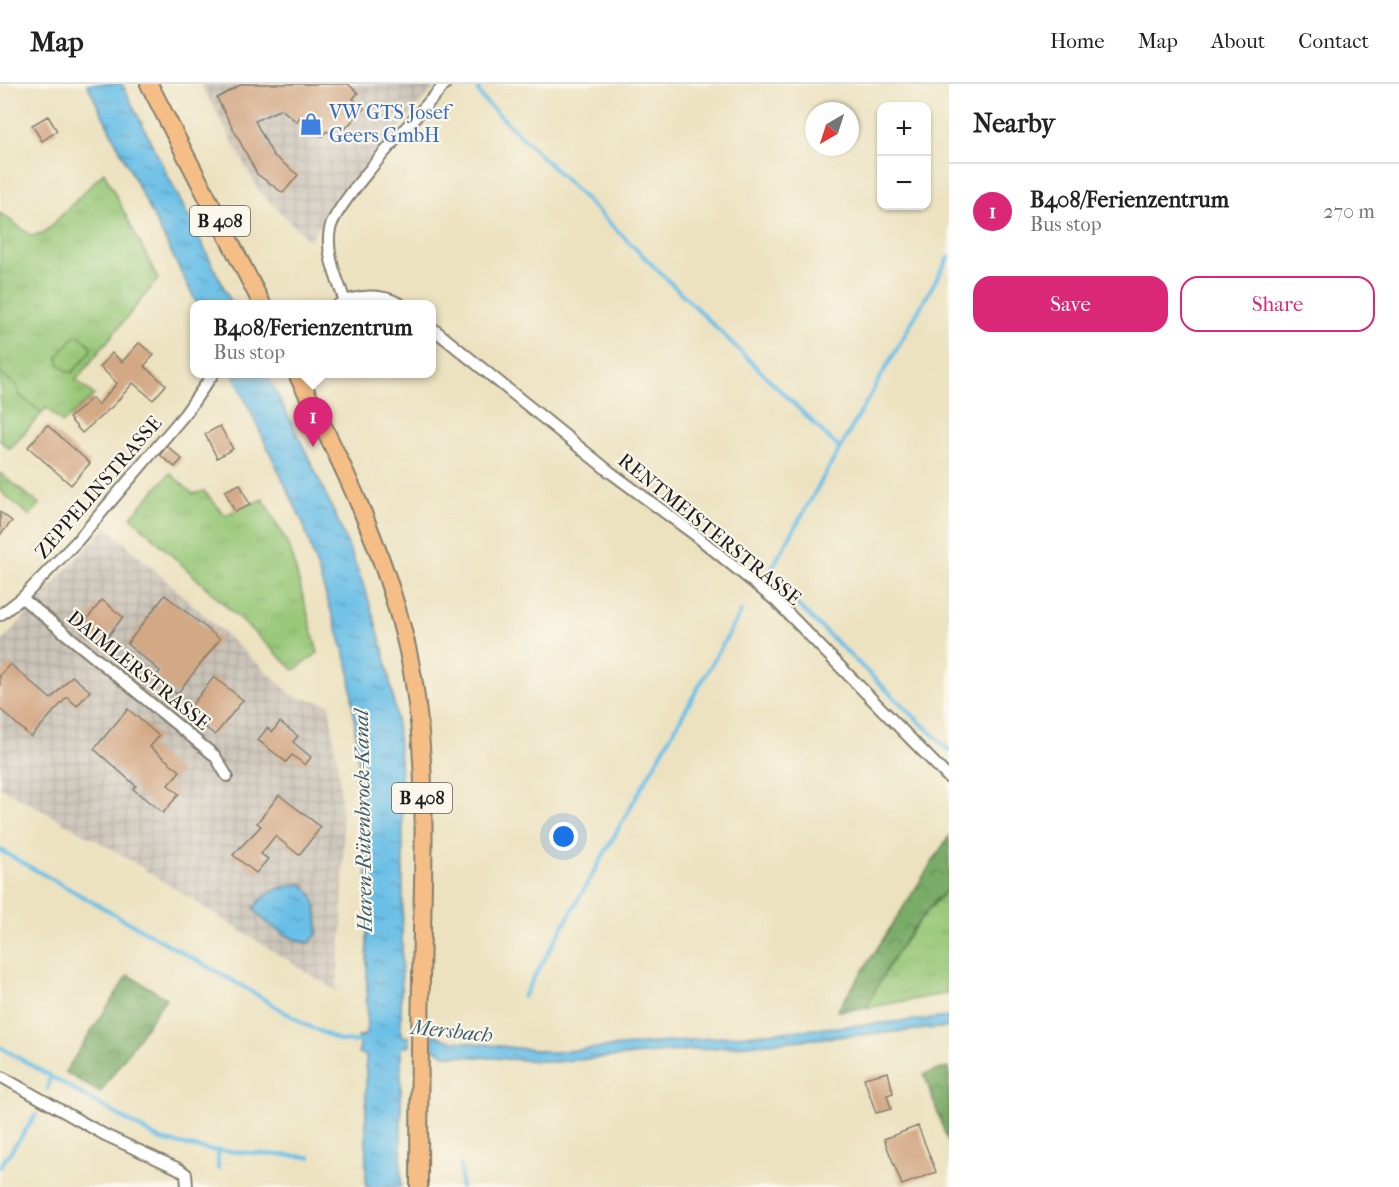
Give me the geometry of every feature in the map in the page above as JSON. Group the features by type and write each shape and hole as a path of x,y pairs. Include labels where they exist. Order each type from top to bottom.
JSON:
{"main road":[{"name":"B 408","path":"149,84 260,300"},
{"name":"B 408","path":"299,378 367,520 387,571 407,649 417,721 424,821 419,1055 419,1187"},
{"path":"307,378 309,397"}],"street":[{"path":"341,300 328,242 332,220 445,84"},
{"path":"360,300 377,297 393,300"},
{"name":"RENTMEISTERSTRASSE","path":"436,330 610,472 694,534 776,601 949,778"},
{"name":"ZEPPELINSTRASSE","path":"0,615 22,598 78,540 185,414 210,378"},
{"name":"DAIMLERSTRASSE","path":"22,598 215,756 227,776"},
{"path":"0,1076 105,1135 179,1169 186,1174 187,1187"}],"shaded area":[{"path":"201,84 437,84 334,204 309,241 259,191"},
{"path":"106,526 293,696 329,704 339,773 343,843 342,928 336,991 117,852 0,787 0,644"}],"green space":[{"path":"104,172 158,279 76,380 94,395 63,423 46,408 42,413 20,396 17,386 0,373 0,213 32,236 45,232"},
{"path":"80,336 90,345 91,351 73,372 68,372 59,364 58,356 74,337"},
{"path":"0,373 17,386 20,396 42,413 10,449 0,441"},
{"path":"0,473 39,504 30,516 0,491"},
{"path":"170,473 193,494 204,491 225,515 263,499 290,548 318,653 294,670 131,517"},
{"path":"949,836 949,888 924,914 902,944 866,1008 837,1011"},
{"path":"949,888 949,993 866,1008 903,944 924,915"},
{"path":"128,975 166,998 100,1093 65,1072"},
{"path":"949,1067 949,1145 924,1074"}],"water":[{"path":"87,84 122,84 230,300 195,300"},
{"path":"235,378 269,378 310,460 349,548 380,640 391,687 401,772 403,885 401,1036 409,1037 409,1046 401,1047 401,1187 366,1187 366,1056 358,1053 361,1042 358,1037 367,1034 367,845 349,668 303,523"},
{"path":"302,884 311,894 317,912 318,932 310,943 296,940 279,931 254,908 258,902 275,890"},
{"path":"949,1017 949,1027 555,1062 446,1055 433,1048 433,1034 447,1040 553,1052"}],"building":[{"path":"242,84 348,84 358,93 353,99 364,108 336,139 327,131 322,136 300,117 297,122 281,109 255,121 273,155 298,175 283,193 257,174 217,98"},
{"path":"48,116 57,131 42,141 32,125"},
{"path":"139,343 154,355 144,366 166,385 153,400 133,383 114,405 82,433 69,418 92,398 98,405 117,383 100,367 112,353 122,362"},
{"path":"47,425 90,463 71,485 28,447"},
{"path":"220,426 233,449 217,458 205,434"},
{"path":"167,446 182,459 175,467 160,455"},
{"path":"240,484 250,505 235,512 225,491"},
{"path":"0,512 12,521 0,535"},
{"path":"165,595 220,639 177,694 156,677 160,671 127,644"},
{"path":"102,600 123,617 101,645 79,629"},
{"path":"10,664 51,699 72,676 90,691 77,706 67,697 31,737 0,709 0,675"},
{"path":"214,677 243,700 215,735 186,712"},
{"path":"128,709 159,736 150,747 180,771 168,785 179,794 163,813 133,789 136,786 94,749"},
{"path":"280,722 298,736 293,742 311,757 305,765 292,755 286,762 258,740 267,728 272,732"},
{"path":"279,795 321,827 299,855 275,836 261,854 268,859 256,873 233,855 261,826 257,823"},
{"path":"888,1072 893,1093 887,1095 891,1109 876,1113 864,1078"},
{"path":"918,1126 936,1172 902,1185 884,1139"}],"waterway":[{"path":"480,84 478,91 482,98 839,448"},
{"path":"949,257 773,566 771,575 777,585 949,750"},
{"path":"523,997 741,612"},
{"name":"Mersbach","path":"0,850 244,987 304,1024 341,1041 364,1042"},
{"path":"0,1047 161,1140 209,1150 310,1157"},
{"path":"47,1089 50,1076"},
{"path":"0,1167 36,1115"},
{"path":"218,1150 218,1168"},
{"path":"461,1165 461,1187"}],"place":[{"name":"VW GTS Josef Geers GmbH","path":"311,124"},
{"name":"B408/Ferienzentrum","path":"313,447"}],"water label":[{"name":"Haren-Rütenbrock-Kanal","path":"363,821"}]}
